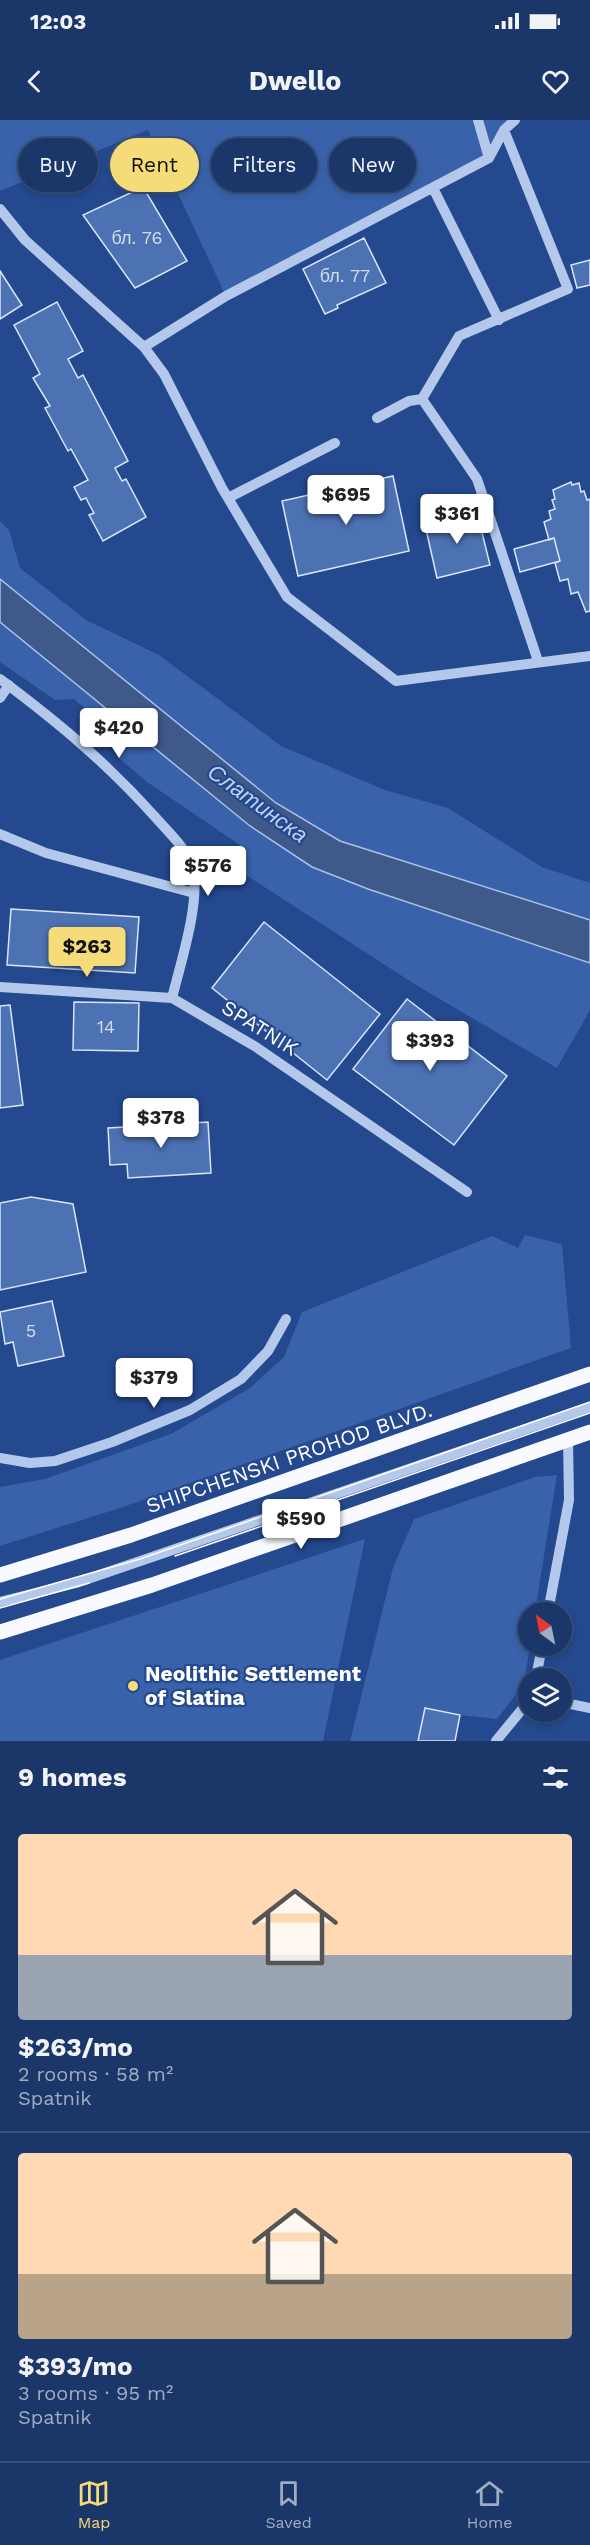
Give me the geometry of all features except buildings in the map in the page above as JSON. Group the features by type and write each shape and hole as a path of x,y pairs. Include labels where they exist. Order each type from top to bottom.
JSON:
{"main road":[{"name":"SHIPCHENSKI PROHOD BLVD.","path":"0,1575 131,1535 590,1374"},
{"path":"0,1632 152,1585 590,1432"}],"street":[{"path":"478,120 489,158"},
{"path":"144,347 226,296 489,158 504,130 515,120"},
{"path":"422,399 459,336 568,289 504,130"},
{"path":"433,188 499,320"},
{"path":"0,209 25,240 144,347 164,374 228,498 287,597 396,681 590,656"},
{"path":"377,418 409,401 422,399"},
{"path":"422,399 477,479 538,661"},
{"path":"228,498 335,443"},
{"path":"0,698 5,682 71,733 143,804 177,842 192,866 194,893 172,998"},
{"path":"0,834 46,853 194,893"},
{"name":"SPATNIK","path":"0,987 172,998 256,1047 467,1192"},
{"path":"0,1458 30,1463 55,1461 112,1442 190,1410 241,1379 268,1351 286,1319"},
{"path":"0,1602 76,1583 590,1407"},
{"path":"550,1602 569,1500 568,1439"},
{"path":"572,1704 590,1708"},
{"path":"496,1741 518,1714"}],"shaded area":[{"path":"0,120 515,120 489,158 226,296 177,192 199,192 199,138 152,138 148,130 129,138 110,138 110,146 98,151 98,138 18,138 18,184 0,191"},
{"path":"0,521 9,530 20,568 86,620 159,655 281,746 385,790 448,808 542,867 590,883 590,920 340,841 276,803 0,579"},
{"path":"0,622 250,826 368,889 590,963 590,1010 557,1068 416,985 226,862 240,845 147,782 119,758 122,739 74,699 55,700 0,662"},
{"path":"525,1235 562,1244 571,1348 123,1507 0,1546 0,1487 45,1479 171,1434 250,1388 284,1357 302,1312 492,1236 518,1248"},
{"path":"557,1475 537,1602 518,1602 518,1656 528,1656 527,1668 518,1668 518,1692 497,1719 425,1708 418,1741 350,1741 393,1568 414,1519 535,1477"},
{"path":"365,1539 323,1741 0,1741 0,1660"}],"water":[{"name":"Слатинска","path":"0,579 276,803 340,841 590,920 590,963 368,889 312,867 250,826 0,622"}],"tram line":[{"path":"0,1599 140,1559 590,1402"},
{"path":"175,1556 590,1413"},
{"path":"0,1608 89,1583"}],"place":[{"name":"Neolithic Settlement of Slatina","path":"133,1686"}]}
